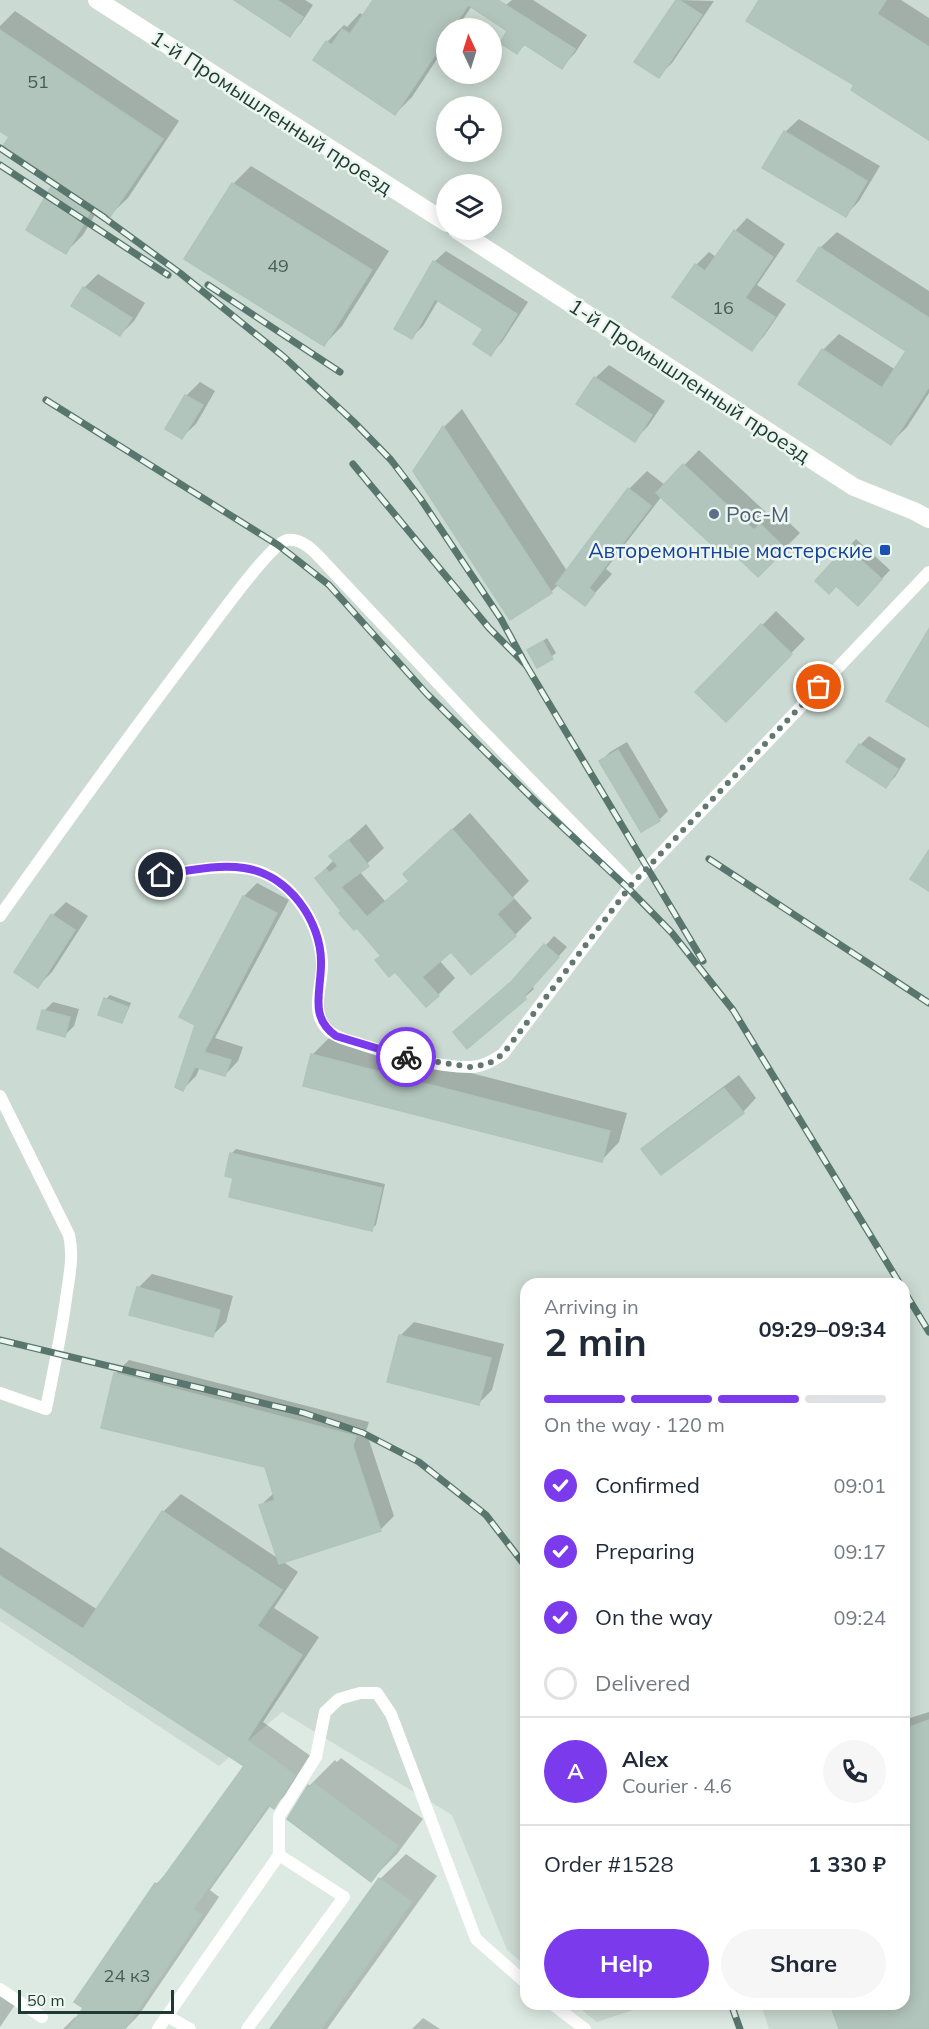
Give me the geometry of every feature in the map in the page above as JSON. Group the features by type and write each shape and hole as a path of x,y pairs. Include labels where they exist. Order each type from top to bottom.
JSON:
{"street":[{"name":"1-й Промышленный проезд","path":"97,0 436,216"},
{"name":"1-й Промышленный проезд","path":"472,240 854,487 929,519"}],"lane":[{"path":"0,916 103,770 245,582 278,545 286,540 302,543 317,555 477,725 632,884"},
{"path":"161,875 219,867 245,868 268,876 288,890 300,903 318,937 322,962 318,1013 328,1030 336,1036 392,1054 432,1063 470,1067 488,1064 503,1054 632,884 929,572"},
{"path":"0,1096 69,1234 72,1247 61,1338 46,1409 0,1393"},
{"path":"158,2029 279,1855 279,1816 316,1757 325,1712 339,1699 360,1693 376,1693 391,1714 476,1939 520,1978"},
{"path":"247,2029 344,1897 279,1855"},
{"path":"0,1989 42,2017"},
{"path":"560,2010 585,2029"},
{"path":"167,2016 190,2029"}],"shaded area":[{"path":"0,0 929,0 929,2029 769,2029 763,2010 910,2010 910,1278 520,1278 520,1961 507,1950 452,1815 282,1712 219,1766 0,1621"},
{"path":"582,2010 634,2010 597,2022"}],"building":[{"path":"234,0 277,0 303,17 290,37"},
{"path":"373,0 498,0 575,49 562,69 524,44 517,54 502,44 507,31 502,28 502,18 488,18 468,5 460,18 436,18 436,54 395,115 313,60 326,41 332,45 342,29 350,34"},
{"path":"676,0 702,15 659,78 634,62"},
{"path":"759,0 886,0 877,14 929,47 929,140 851,90 854,85 746,21"},
{"path":"0,30 163,139 110,217 94,206 66,254 26,230 55,180 3,146 9,137 0,131"},
{"path":"784,131 867,181 846,217 762,168"},
{"path":"232,183 372,270 324,346 184,259"},
{"path":"734,230 773,257 745,298 775,317 752,351 672,297 695,264 705,271"},
{"path":"819,247 929,318 929,387 891,445 798,384 822,349 882,388 906,351 797,281"},
{"path":"433,261 517,314 491,356 473,344 483,329 435,299 412,339 394,329"},
{"path":"83,287 132,318 120,336 71,306"},
{"path":"594,377 652,415 635,442 576,404"},
{"path":"185,395 203,405 182,439 165,429"},
{"path":"443,426 552,593 510,620 413,471"},
{"path":"683,464 754,530 760,524 786,549 758,577 730,550 724,556 656,493"},
{"path":"628,488 651,506 589,588 595,593 585,606 556,584"},
{"path":"846,547 882,579 858,606 836,586 829,594 815,581"},
{"path":"761,624 792,654 726,722 695,692"},
{"path":"929,629 929,727 886,701"},
{"path":"543,641 553,659 537,668 527,650"},
{"path":"859,744 898,769 886,788 846,762"},
{"path":"618,750 660,821 641,832 599,761"},
{"path":"452,829 513,899 497,914 516,936 471,975 451,952 422,977 439,996 426,1007 395,972 389,977 375,960 381,956 357,928 354,930 339,913 341,911 315,878 326,869 329,873 338,866 329,856 348,840 369,866 341,887 367,917 409,881 403,874"},
{"path":"929,850 929,891 910,879"},
{"path":"243,896 277,913 204,1052 231,1060 225,1076 195,1067 183,1091 175,1087 195,1025 179,1017"},
{"path":"51,914 75,930 38,988 14,972"},
{"path":"544,944 559,957 524,996 526,999 467,1049 453,1032 511,982"},
{"path":"104,998 128,1007 122,1023 98,1015"},
{"path":"42,1010 70,1017 65,1037 37,1029"},
{"path":"311,1054 610,1131 602,1162 303,1086"},
{"path":"724,1088 744,1113 661,1175 641,1149"},
{"path":"230,1153 382,1188 372,1231 229,1197 233,1178 225,1176"},
{"path":"137,1287 220,1310 213,1337 129,1315"},
{"path":"399,1335 491,1358 479,1405 387,1382"},
{"path":"114,1373 356,1436 353,1446 381,1531 279,1564 259,1505 275,1500 265,1467 101,1428"},
{"path":"162,1511 282,1590 257,1626 302,1655 247,1740 295,1775 274,1809 268,1805 193,1909 202,1915 125,2029 69,2029 83,2008 74,2002 155,1883 158,1885 244,1766 0,1607 0,1576 83,1629"},
{"path":"929,1720 929,2029 839,2029 832,2010 910,2010 910,1727"},
{"path":"314,1783 398,1846 371,1882 287,1819 308,1785 311,1787"},
{"path":"379,1878 412,1902 350,1989 321,2029 270,2029"}],"railway":[{"path":"0,148 105,218"},
{"path":"0,165 168,275"},
{"path":"99,214 180,273 284,357 391,460 420,498 501,619 526,665 489,628 353,464"},
{"path":"208,285 340,372"},
{"path":"46,400 278,545 329,585 426,693 672,933 733,1010 896,1278"},
{"path":"526,665 703,961"},
{"path":"709,859 929,1003"},
{"path":"910,1301 929,1332"},
{"path":"0,1340 304,1413 363,1433 419,1462 486,1515 520,1559"},
{"path":"733,2010 740,2029"}],"way so far":[{"path":"406,1057 432,1063 470,1067 488,1064 503,1054 632,884 819,687"}],"place":[{"name":"Рос-М","path":"714,514"},
{"name":"Авторемонтные мастерские","path":"885,550"}],"route":[{"path":"161,875 219,867 245,868 268,876 288,890 308,915 318,937 322,962 318,1013 322,1022 336,1036 406,1057"}]}
